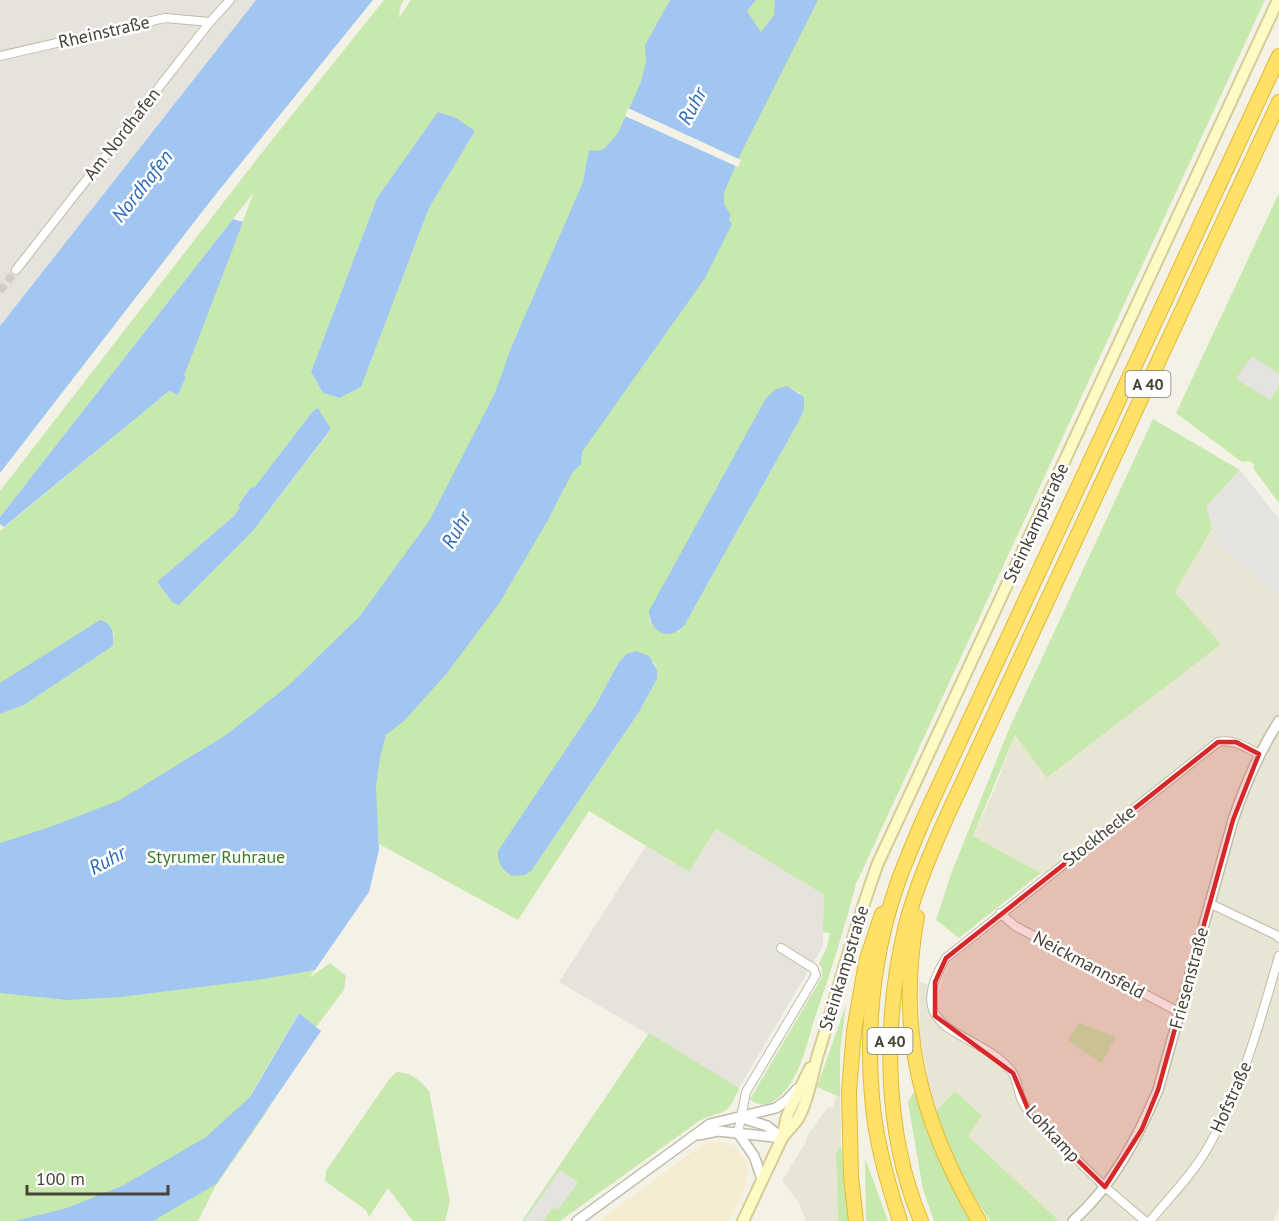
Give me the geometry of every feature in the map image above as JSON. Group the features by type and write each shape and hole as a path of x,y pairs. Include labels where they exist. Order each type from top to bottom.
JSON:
{"highway":[{"name":"A 40","path":"900,1221 882,1157 872,1098 870,1029 876,972 898,883 924,818 1279,56"},
{"name":"A 40","path":"921,1221 901,1153 893,1107 890,1031 895,976 907,923 927,862 957,793 1279,102"},
{"path":"927,862 911,948 909,1019 916,1070 934,1132 958,1185 979,1221"},
{"path":"856,1221 851,1177 849,1090 854,1031 869,951 878,920 898,883"}],"main road":[{"name":"Steinkampstraße","path":"782,1138 799,1117 809,1089 860,912 878,863 1278,0"},
{"name":"Steinkampstraße","path":"743,1221 782,1138 801,1084 818,1054"}],"street":[{"name":"Am Nordhafen","path":"16,270 210,22 230,0"},
{"name":"Rheinstraße","path":"0,56 165,18 210,22"},
{"name":"Friesenstraße","path":"1073,1221 1105,1187 1125,1159 1142,1129 1158,1090 1233,820 1246,782 1259,754 1279,721"},
{"name":"Stockhecke","path":"946,958 1218,742 1227,740 1236,742 1259,754"},
{"path":"1209,903 1279,938"},
{"name":"Neickmannsfeld","path":"1000,914 1015,926 1179,1012"},
{"name":"Steinkampstraße","path":"738,1133 746,1092 816,975 813,968 781,948"},
{"name":"Hofstraße","path":"1150,1221 1206,1151 1231,1104 1254,1041 1279,956"},
{"name":"Lohkamp","path":"946,958 935,982 932,1002 935,1016 943,1024 1000,1060 1013,1073 1030,1114 1105,1187 1145,1221"},
{"path":"577,1221 710,1124 776,1108 787,1100 801,1084"},
{"path":"740,1117 767,1126 782,1138"},
{"path":"696,1135 718,1131 782,1138"},
{"path":"738,1133 754,1156 762,1179"}],"highlighted area":[{"path":"1218,742 1236,742 1259,754 1233,820 1158,1090 1142,1129 1105,1187 1030,1114 1013,1073 935,1016 935,982 946,958 1000,913"}],"shaded area":[{"path":"0,0 256,0 0,326"},
{"path":"1252,356 1279,374 1279,386 1270,400 1236,379"},
{"path":"1240,470 1279,519 1279,598 1221,547 1212,529 1207,506"},
{"path":"1212,529 1221,547 1279,598 1279,1208 1273,1221 1059,1221 967,1136 982,1116 955,1092 937,1112 930,1092 920,1035 919,981 940,990 943,977 953,960 1052,879 973,836 995,788 1015,735 1048,778 1220,644 1175,592"},
{"path":"716,829 824,895 823,946 739,1088 559,982 646,846 689,872"},
{"path":"836,1096 840,1097 841,1145 836,1153 838,1221 806,1221 798,1201 782,1181 806,1142 807,1136 827,1108 833,1107"},
{"path":"713,1141 736,1147 748,1164 749,1173 746,1184 729,1221 598,1221 702,1145"},
{"path":"560,1170 578,1182 558,1210 553,1207 543,1221 524,1221"}],"green space":[{"path":"384,0 404,0 400,7 399,18 411,0 1265,0 856,884 804,1053 794,1077 777,1099 761,1105 750,1099 822,977 822,968 819,964 827,947 830,933 823,932 824,895 716,829 689,872 589,811 518,920 379,844 376,808 309,971 315,970 309,978 330,963 346,976 344,990 316,1027 298,1014 250,1096 268,1110 215,1187 198,1221 0,1221 0,714 24,705 113,646 114,633 0,683 0,531 169,391 178,395 186,377 183,376 254,192 0,517 0,491 271,141","holes":["439,112 475,131 429,208 361,387 340,398 323,393 311,372 377,198","786,386 800,393 804,409 800,419 684,626 678,632 660,630 651,623 649,618","318,409 331,430 252,532 180,604 173,603 157,582 234,516 240,507 238,504 251,487 254,489 313,411","619,662 654,662 657,679 639,712 532,870 595,706"]},
{"path":"1279,193 1279,503 1253,468 1255,465 1249,461 1242,462 1176,413"},
{"path":"1153,419 1240,470 1207,506 1212,529 1175,592 1221,644 1047,778 1015,735 973,836 1041,873 959,938 936,920 951,874 1009,729"},
{"path":"846,1005 840,1052 840,1097 817,1087"},
{"path":"1079,1023 1116,1037 1101,1063 1068,1040"},
{"path":"649,1033 739,1088 731,1104 724,1111 699,1121 560,1221 522,1221"},
{"path":"397,1072 415,1078 429,1091 450,1201 445,1221 413,1221 388,1188 369,1217 366,1210 325,1181 326,1171 390,1078"},
{"path":"915,1090 935,1150 971,1221 934,1221 923,1190 908,1102"},
{"path":"955,1091 982,1116 968,1136 1059,1221 990,1221 962,1178 933,1115"},
{"path":"841,1145 849,1221 838,1221 836,1153"},
{"path":"865,1158 888,1221 866,1221"}],"water":[{"name":"Nordhafen","path":"256,0 373,0 212,199 0,473 0,326"},
{"name":"Styrumer Ruhraue","path":"670,0 756,0 747,11 761,32 774,15 775,0 818,0 740,155 724,193 724,204 731,215 729,220 732,224 705,278 582,452 581,464 572,473 548,520 500,602 447,673 405,720 386,735 376,787 379,850 369,892 315,970 264,979 121,997 68,1000 0,993 0,843 50,827 120,800 226,735 289,685 360,616 429,521 495,393 511,348 583,182 589,150 604,149 618,133 641,82 646,62 645,45"},
{"path":"438,112 456,118 475,131 429,208 361,387 340,398 323,393 311,372 377,198"},
{"path":"233,219 243,222 178,395 169,391 4,527 0,524 0,517"},
{"path":"787,386 804,397 804,409 800,419 684,626 672,633 660,632 652,624 649,611 766,398 776,389"},
{"path":"318,408 331,429 252,532 179,605 173,603 157,582 234,516 240,507 238,505 251,487 254,488 313,411"},
{"path":"100,620 108,624 112,630 113,646 24,705 0,714 0,683"},
{"path":"636,651 649,656 657,670 657,679 639,712 532,870 525,875 512,876 501,866 498,851 595,706 619,662 627,654"},
{"path":"299,1013 321,1031 216,1184 153,1221 15,1221 67,1208 122,1186 206,1137 250,1097"}],"pier":[{"path":"628,108 741,160 738,167 625,116"}],"tunnel":[{"path":"0,291 16,270"}],"water label":[{"name":"Ruhr","path":"692,106"},
{"name":"Ruhr","path":"456,530"},
{"name":"Ruhr","path":"107,860"}]}
